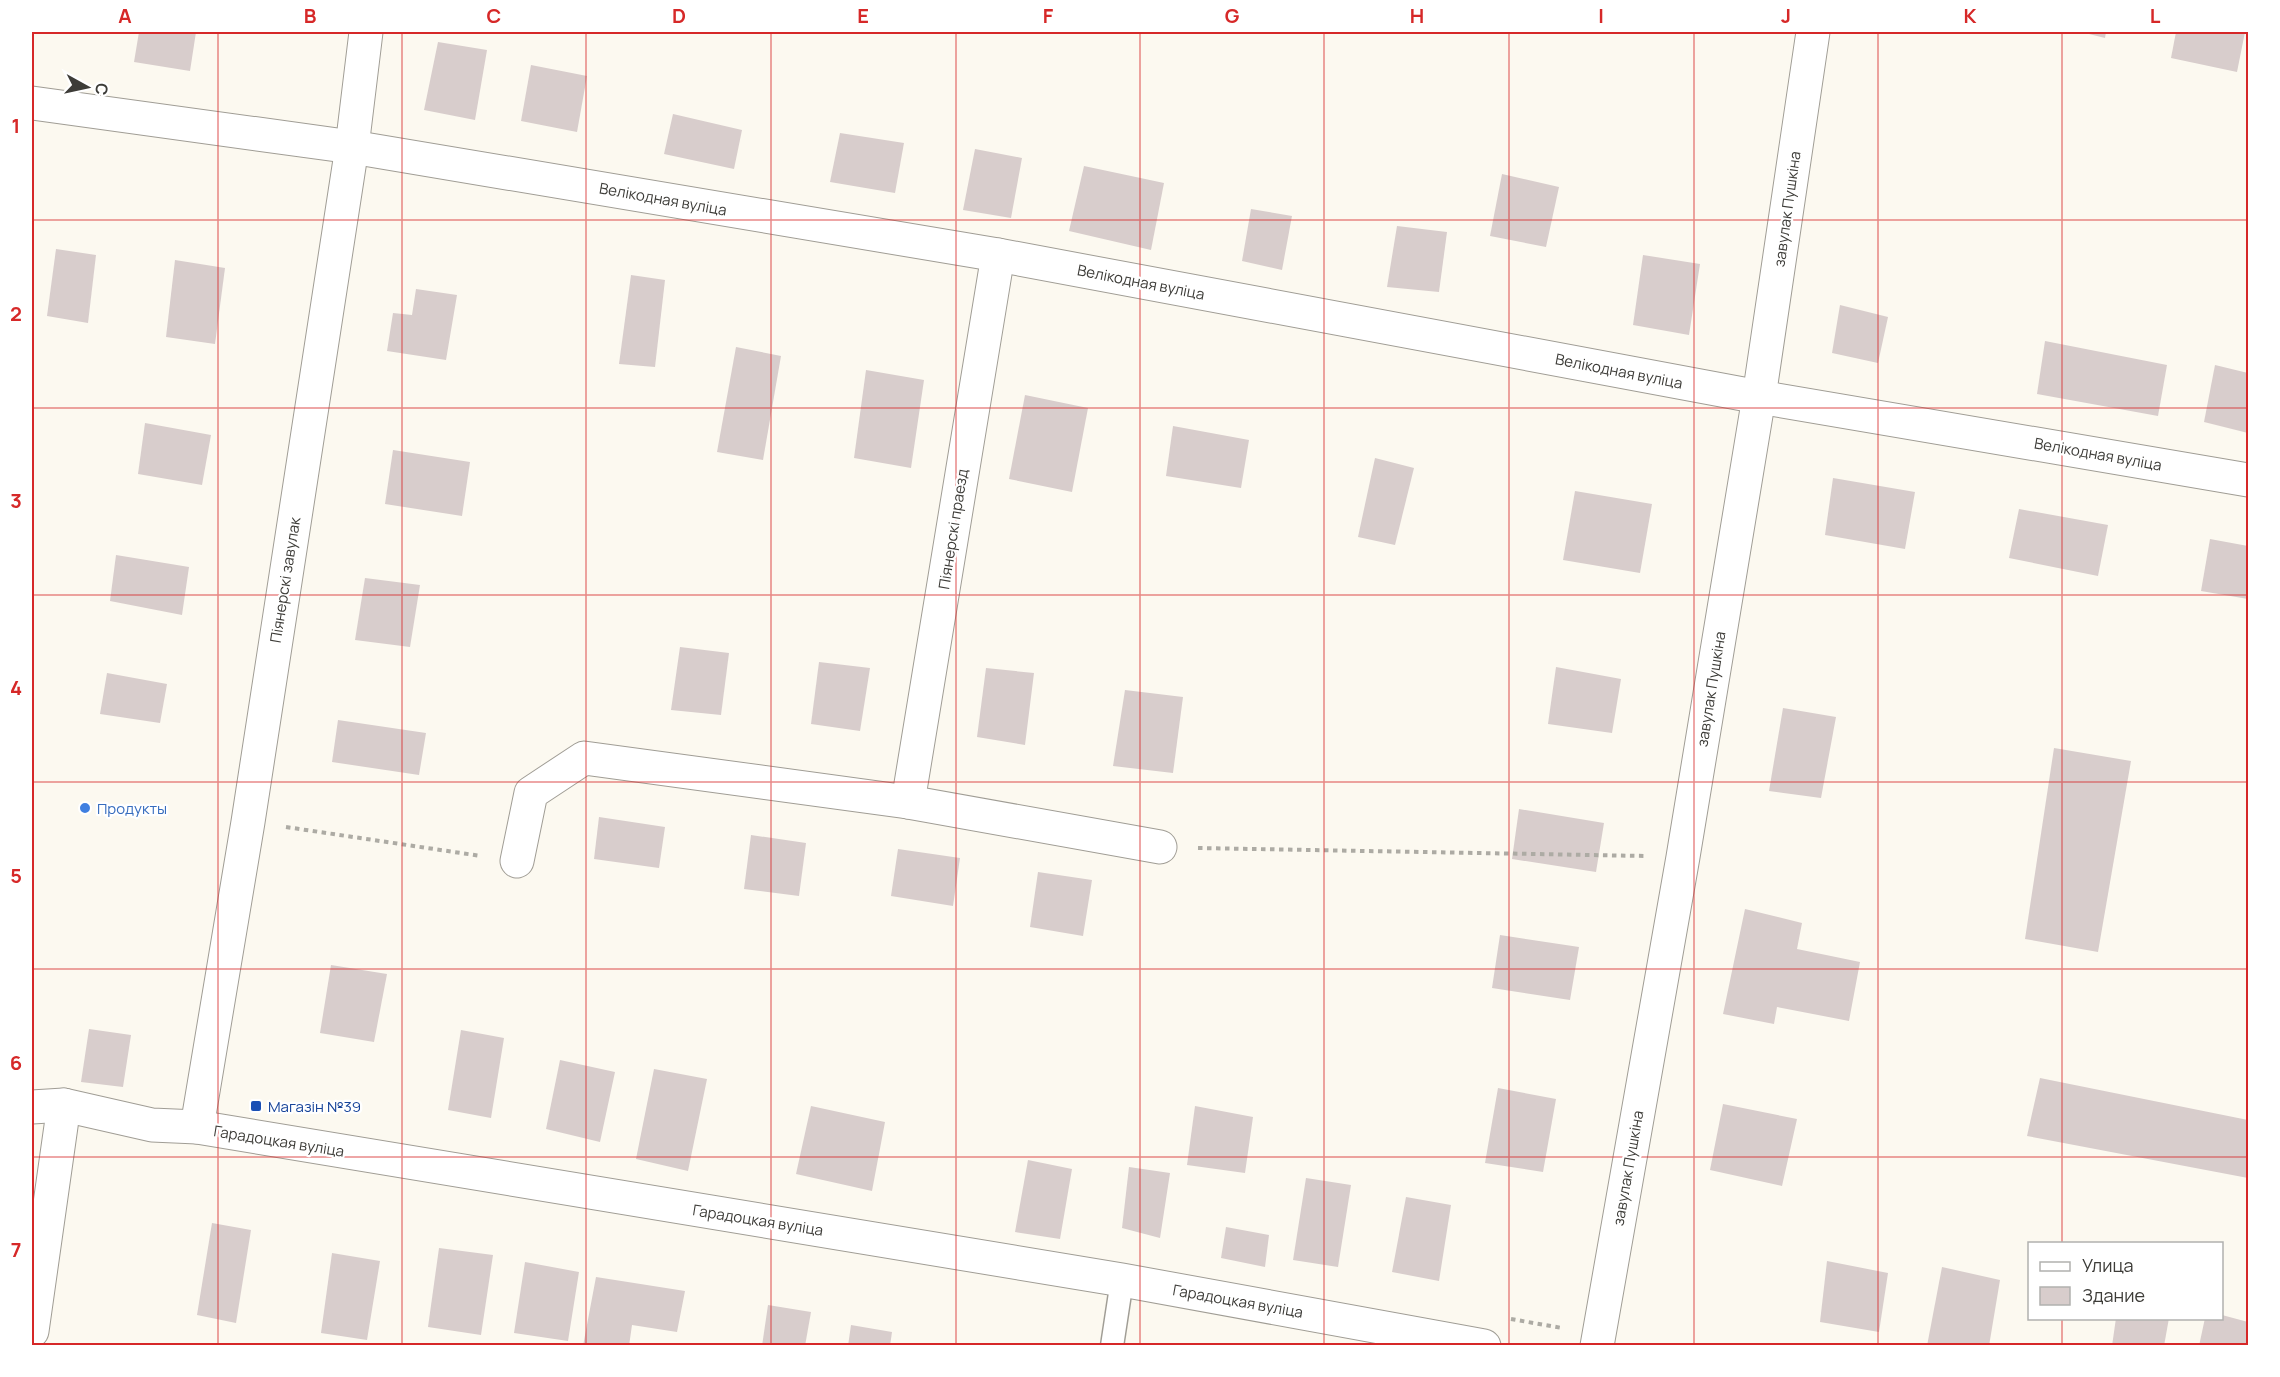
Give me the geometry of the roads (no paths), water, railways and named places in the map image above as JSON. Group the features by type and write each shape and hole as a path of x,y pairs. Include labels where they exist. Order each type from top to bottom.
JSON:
{"street":[{"name":"Піянерскі завулак","path":"197,1127 248,822 352,147 366,32"},
{"name":"завулак Пушкіна","path":"1597,1346 1683,857 1759,397 1813,32"},
{"name":"Велікодная вуліца","path":"32,103 352,147 998,255 1759,397 2248,480"},
{"name":"Піянерскі праезд","path":"908,802 998,255"},
{"path":"517,861 531,793 584,758 908,802 1160,847"},
{"path":"32,1331 63,1105"},
{"name":"Гарадоцкая вуліца","path":"32,1107 63,1105 152,1125 197,1127 1122,1280 1484,1346"}],"lane":[{"path":"1112,1346 1122,1280"}],"place":[{"name":"Продукты","path":"85,808"},
{"name":"Магазін №39","path":"256,1106"}]}
